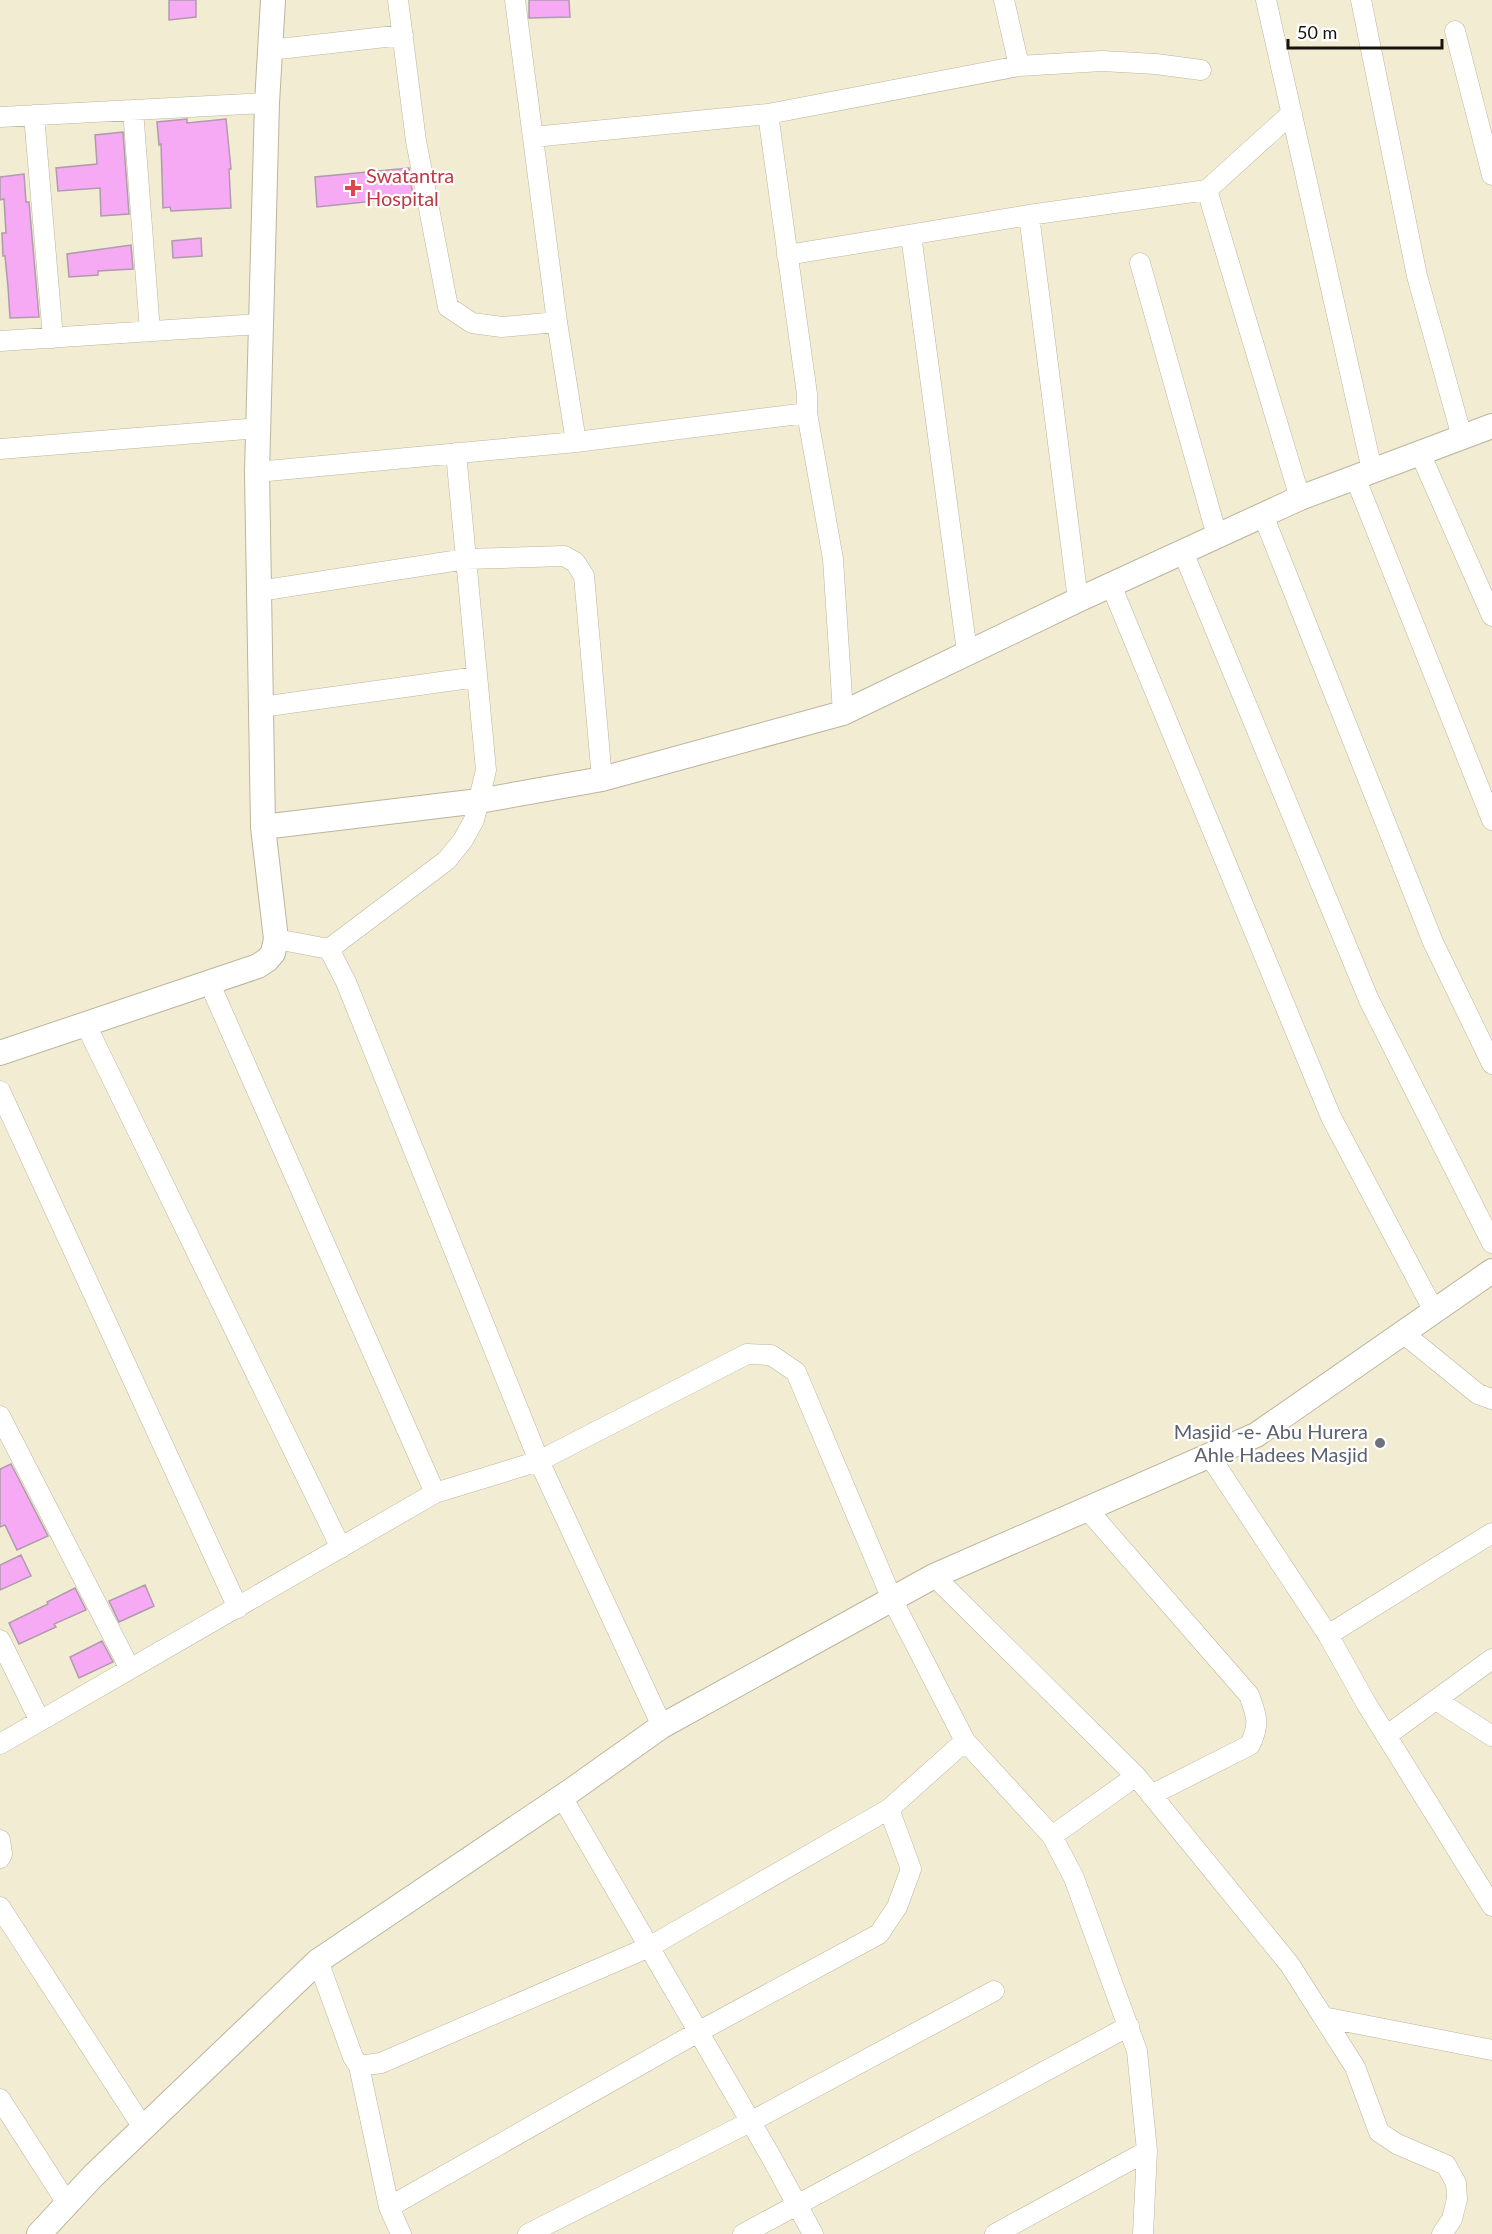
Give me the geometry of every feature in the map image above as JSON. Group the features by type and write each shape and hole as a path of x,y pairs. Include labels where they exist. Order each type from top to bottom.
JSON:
{"street":[{"path":"0,1053 258,966 273,953 276,939 263,827 256,472 267,104 273,0"},
{"path":"398,0 416,141 448,307 472,323 502,327 557,322"},
{"path":"515,0 557,322 576,442"},
{"path":"1004,0 1019,66"},
{"path":"1266,0 1292,113 1364,473 1492,819"},
{"path":"1361,0 1417,276 1462,437"},
{"path":"1455,31 1484,114 1492,175"},
{"path":"270,50 403,35"},
{"path":"534,137 768,114 1019,66 1102,61 1156,64 1201,70"},
{"path":"0,117 267,104"},
{"path":"133,110 150,331"},
{"path":"787,255 1029,215 1207,190 1292,113"},
{"path":"768,114 807,393 807,413 833,559 843,713"},
{"path":"34,115 53,338"},
{"path":"1207,190 1300,498"},
{"path":"1029,215 1078,600"},
{"path":"911,235 967,652"},
{"path":"1140,262 1217,536"},
{"path":"0,342 260,324"},
{"path":"256,472 576,442 807,413"},
{"path":"263,827 478,801 602,778 843,713 967,652 1300,498 1492,426"},
{"path":"0,449 257,437 294,469"},
{"path":"276,939 329,949 447,860 463,840 474,820 486,770 456,453"},
{"path":"1420,453 1492,616"},
{"path":"1263,515 1433,942 1492,1064"},
{"path":"1183,552 1369,1000 1492,1243"},
{"path":"259,591 466,559 564,556 575,562 584,576 602,778"},
{"path":"1111,585 1331,1117 1434,1311"},
{"path":"261,707 477,677"},
{"path":"329,949 350,993 539,1461 662,1726"},
{"path":"209,982 435,1493"},
{"path":"85,1023 341,1548"},
{"path":"0,1091 238,1608"},
{"path":"39,2234 67,2203 318,1961 562,1797 662,1726 934,1576 1256,1435 1492,1271"},
{"path":"1403,1333 1478,1394 1492,1399"},
{"path":"0,1744 435,1493 539,1461 747,1354 771,1354 796,1372 892,1599 965,1741 1052,1836 1074,1878 1137,2051 1147,2151 1143,2234"},
{"path":"0,1416 130,1669"},
{"path":"1209,1455 1328,1635 1386,1736 1492,1906"},
{"path":"1087,1509 1249,1695 1255,1711 1257,1731 1250,1745 1151,1795"},
{"path":"1328,1635 1492,1533"},
{"path":"934,1576 1136,1776 1290,1965 1355,2067 1379,2132 1397,2144 1446,2164 1456,2183 1457,2199 1452,2219 1442,2234"},
{"path":"0,1640 40,1720"},
{"path":"1386,1736 1492,1659"},
{"path":"1436,1700 1492,1736"},
{"path":"359,2066 381,2063 649,1947 889,1809 965,1741"},
{"path":"1052,1836 1136,1776"},
{"path":"562,1797 813,2234"},
{"path":"389,2207 698,2032 879,1934 897,1907 910,1869 889,1809"},
{"path":"0,1840 3,1854 0,1858"},
{"path":"0,1907 144,2129"},
{"path":"318,1961 352,2057 359,2066 389,2207 401,2234"},
{"path":"528,2234 750,2122 994,1991"},
{"path":"1323,2017 1492,2050"},
{"path":"743,2234 1129,2026"},
{"path":"0,2098 67,2203"},
{"path":"995,2234 1147,2151"}],"building":[{"path":"169,0 196,0 196,17 169,20"},
{"path":"529,0 569,0 570,17 529,18"},
{"path":"187,119 187,123 226,119 231,169 229,169 231,208 171,211 170,207 163,208 161,144 159,145 157,122"},
{"path":"123,132 129,214 101,216 100,188 58,191 56,168 97,164 95,135"},
{"path":"409,168 413,197 317,207 315,177"},
{"path":"24,174 26,202 29,202 39,317 10,318 5,256 3,256 2,233 6,233 4,199 0,200 0,177"},
{"path":"201,238 202,256 173,258 172,241"},
{"path":"131,245 133,269 98,271 98,275 69,277 67,254"},
{"path":"11,1464 48,1536 17,1550 5,1525 0,1527 0,1469"},
{"path":"21,1555 31,1576 0,1590 0,1565"},
{"path":"145,1585 154,1606 119,1622 109,1601"},
{"path":"75,1588 86,1610 54,1624 56,1627 19,1644 9,1623"},
{"path":"102,1641 113,1662 79,1678 70,1657"}],"place":[{"name":"Swatantra Hospital","path":"353,188"},
{"name":"Masjid -e- Abu Hurera Ahle Hadees Masjid","path":"1380,1443"}]}
